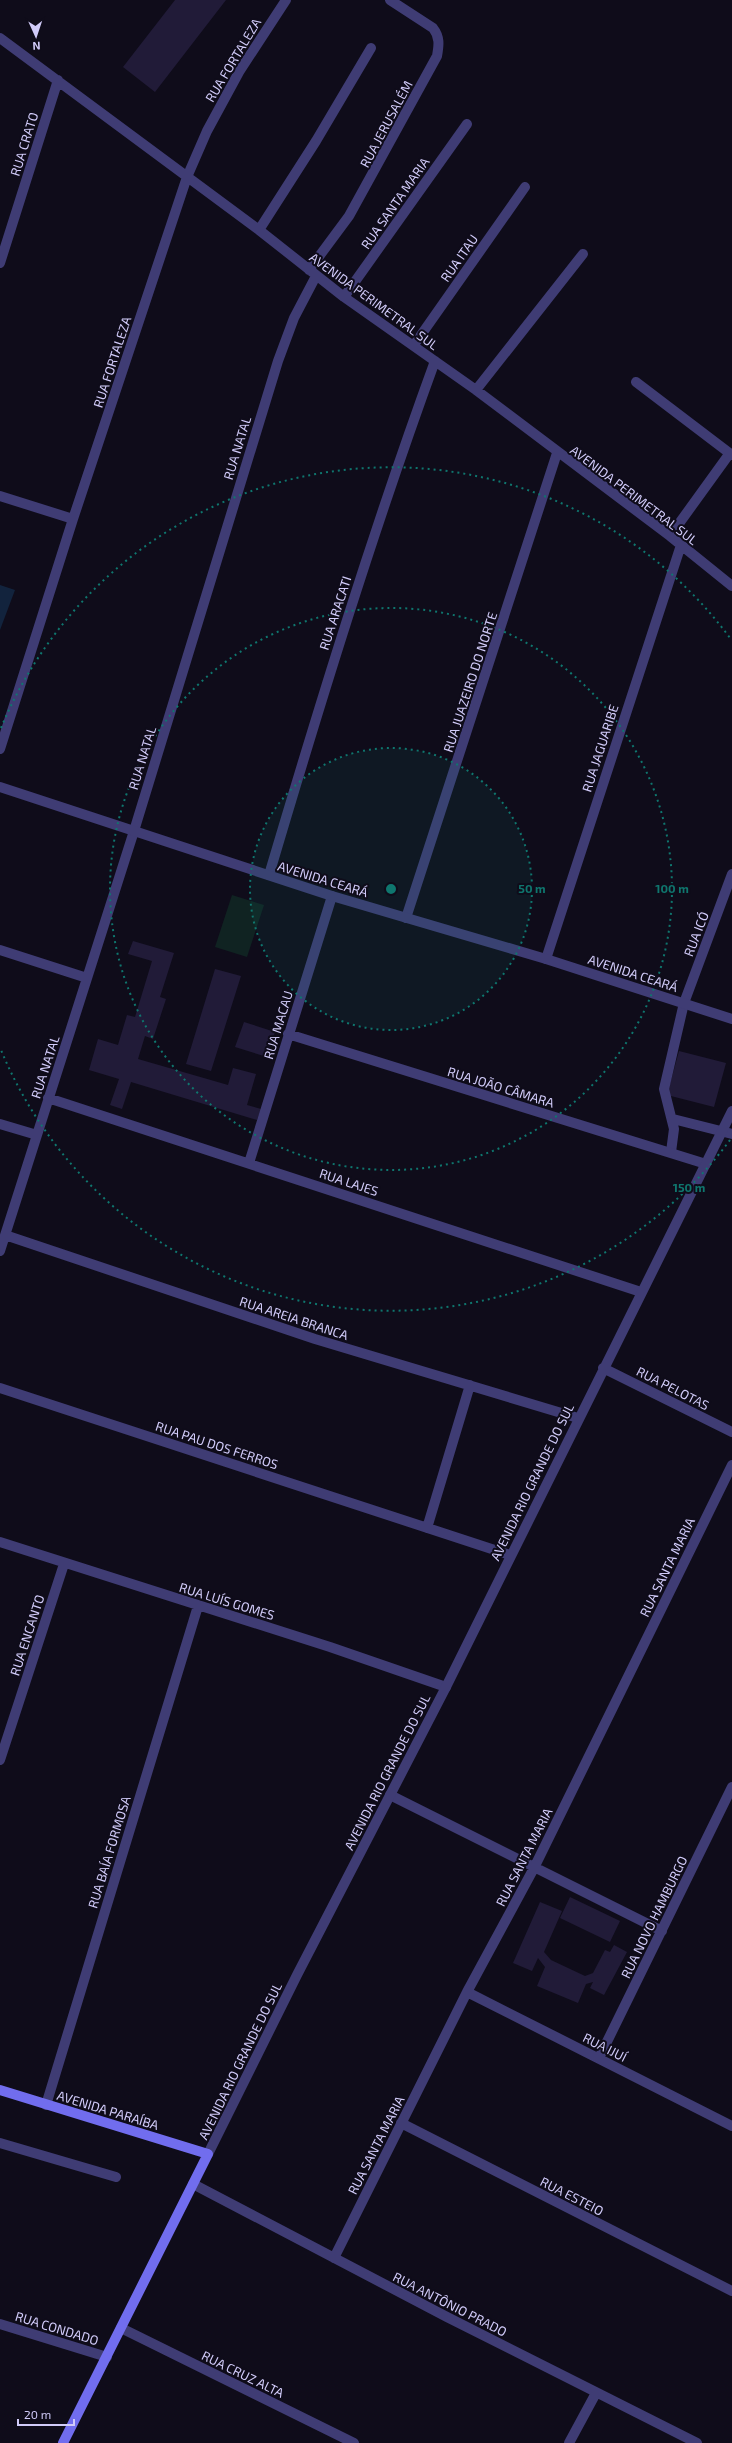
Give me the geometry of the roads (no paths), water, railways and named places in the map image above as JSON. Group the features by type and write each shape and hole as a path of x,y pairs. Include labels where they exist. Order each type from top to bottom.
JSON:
{"main road":[{"name":"AVENIDA PARAÍBA","path":"0,2090 208,2154"},
{"name":"AVENIDA RIO GRANDE DO SUL","path":"63,2443 208,2154"}],"street":[{"name":"RUA FORTALEZA","path":"0,749 73,518 186,177 239,72 286,0"},
{"name":"RUA JERUSALÉM","path":"313,273 350,216 437,56 439,45 438,34 433,28 390,0"},
{"name":"AVENIDA PERIMETRAL SUL","path":"0,38 259,230 344,297 476,390 670,536 732,586"},
{"path":"259,230 316,141 371,48"},
{"name":"RUA CRATO","path":"0,263 58,80"},
{"name":"RUA SANTA MARIA","path":"344,297 467,124"},
{"name":"RUA ITAU","path":"414,345 526,188"},
{"path":"476,390 584,254"},
{"name":"RUA NATAL","path":"0,1251 134,831 276,368 294,318 313,273"},
{"name":"RUA ARACATI","path":"269,875 338,644 397,466 435,361"},
{"path":"636,382 731,454 670,536"},
{"name":"RUA JUAZEIRO DO NORTE","path":"406,918 558,453"},
{"path":"0,496 73,518"},
{"name":"RUA JAGUARIBE","path":"546,959 681,545"},
{"name":"AVENIDA CEARÁ","path":"0,787 332,896 546,959 732,1019"},
{"name":"RUA ICÓ","path":"671,1152 674,1129 665,1100 664,1089 684,1003 732,874"},
{"name":"RUA MACAU","path":"248,1163 332,896"},
{"path":"0,950 87,978"},
{"name":"RUA JOÃO CÂMARA","path":"288,1034 706,1164"},
{"name":"RUA LAJES","path":"48,1098 641,1292"},
{"name":"AVENIDA RIO GRANDE DO SUL","path":"208,2154 446,1687 578,1418 706,1164 727,1132 732,1111"},
{"path":"672,1119 727,1132"},
{"path":"0,1124 36,1135"},
{"name":"RUA AREIA BRANCA","path":"5,1235 315,1339 578,1418"},
{"name":"RUA PELOTAS","path":"603,1368 732,1432"},
{"path":"427,1528 470,1385"},
{"name":"RUA PAU DOS FERROS","path":"0,1388 510,1555"},
{"name":"RUA SANTA MARIA","path":"334,2258 467,1992 534,1868 732,1465"},
{"name":"RUA LUÍS GOMES","path":"0,1542 64,1564 330,1647 446,1687"},
{"name":"RUA ENCANTO","path":"0,1760 64,1564"},
{"name":"RUA BAÍA FORMOSA","path":"46,2105 198,1606"},
{"name":"RUA NOVO HAMBURGO","path":"599,2058 730,1798 732,1787"},
{"path":"390,1795 662,1931"},
{"name":"RUA IJUÍ","path":"467,1992 730,2121"},
{"name":"RUA ESTEIO","path":"401,2123 732,2291"},
{"path":"0,2143 116,2177"},
{"name":"RUA ANTÔNIO PRADO","path":"193,2184 596,2393 697,2443"},
{"name":"RUA CONDADO","path":"0,2324 107,2356"},
{"name":"RUA CRUZ ALTA","path":"121,2328 354,2443"},
{"path":"569,2443 596,2393"}],"water":[{"path":"0,585 15,590 0,630"}]}
